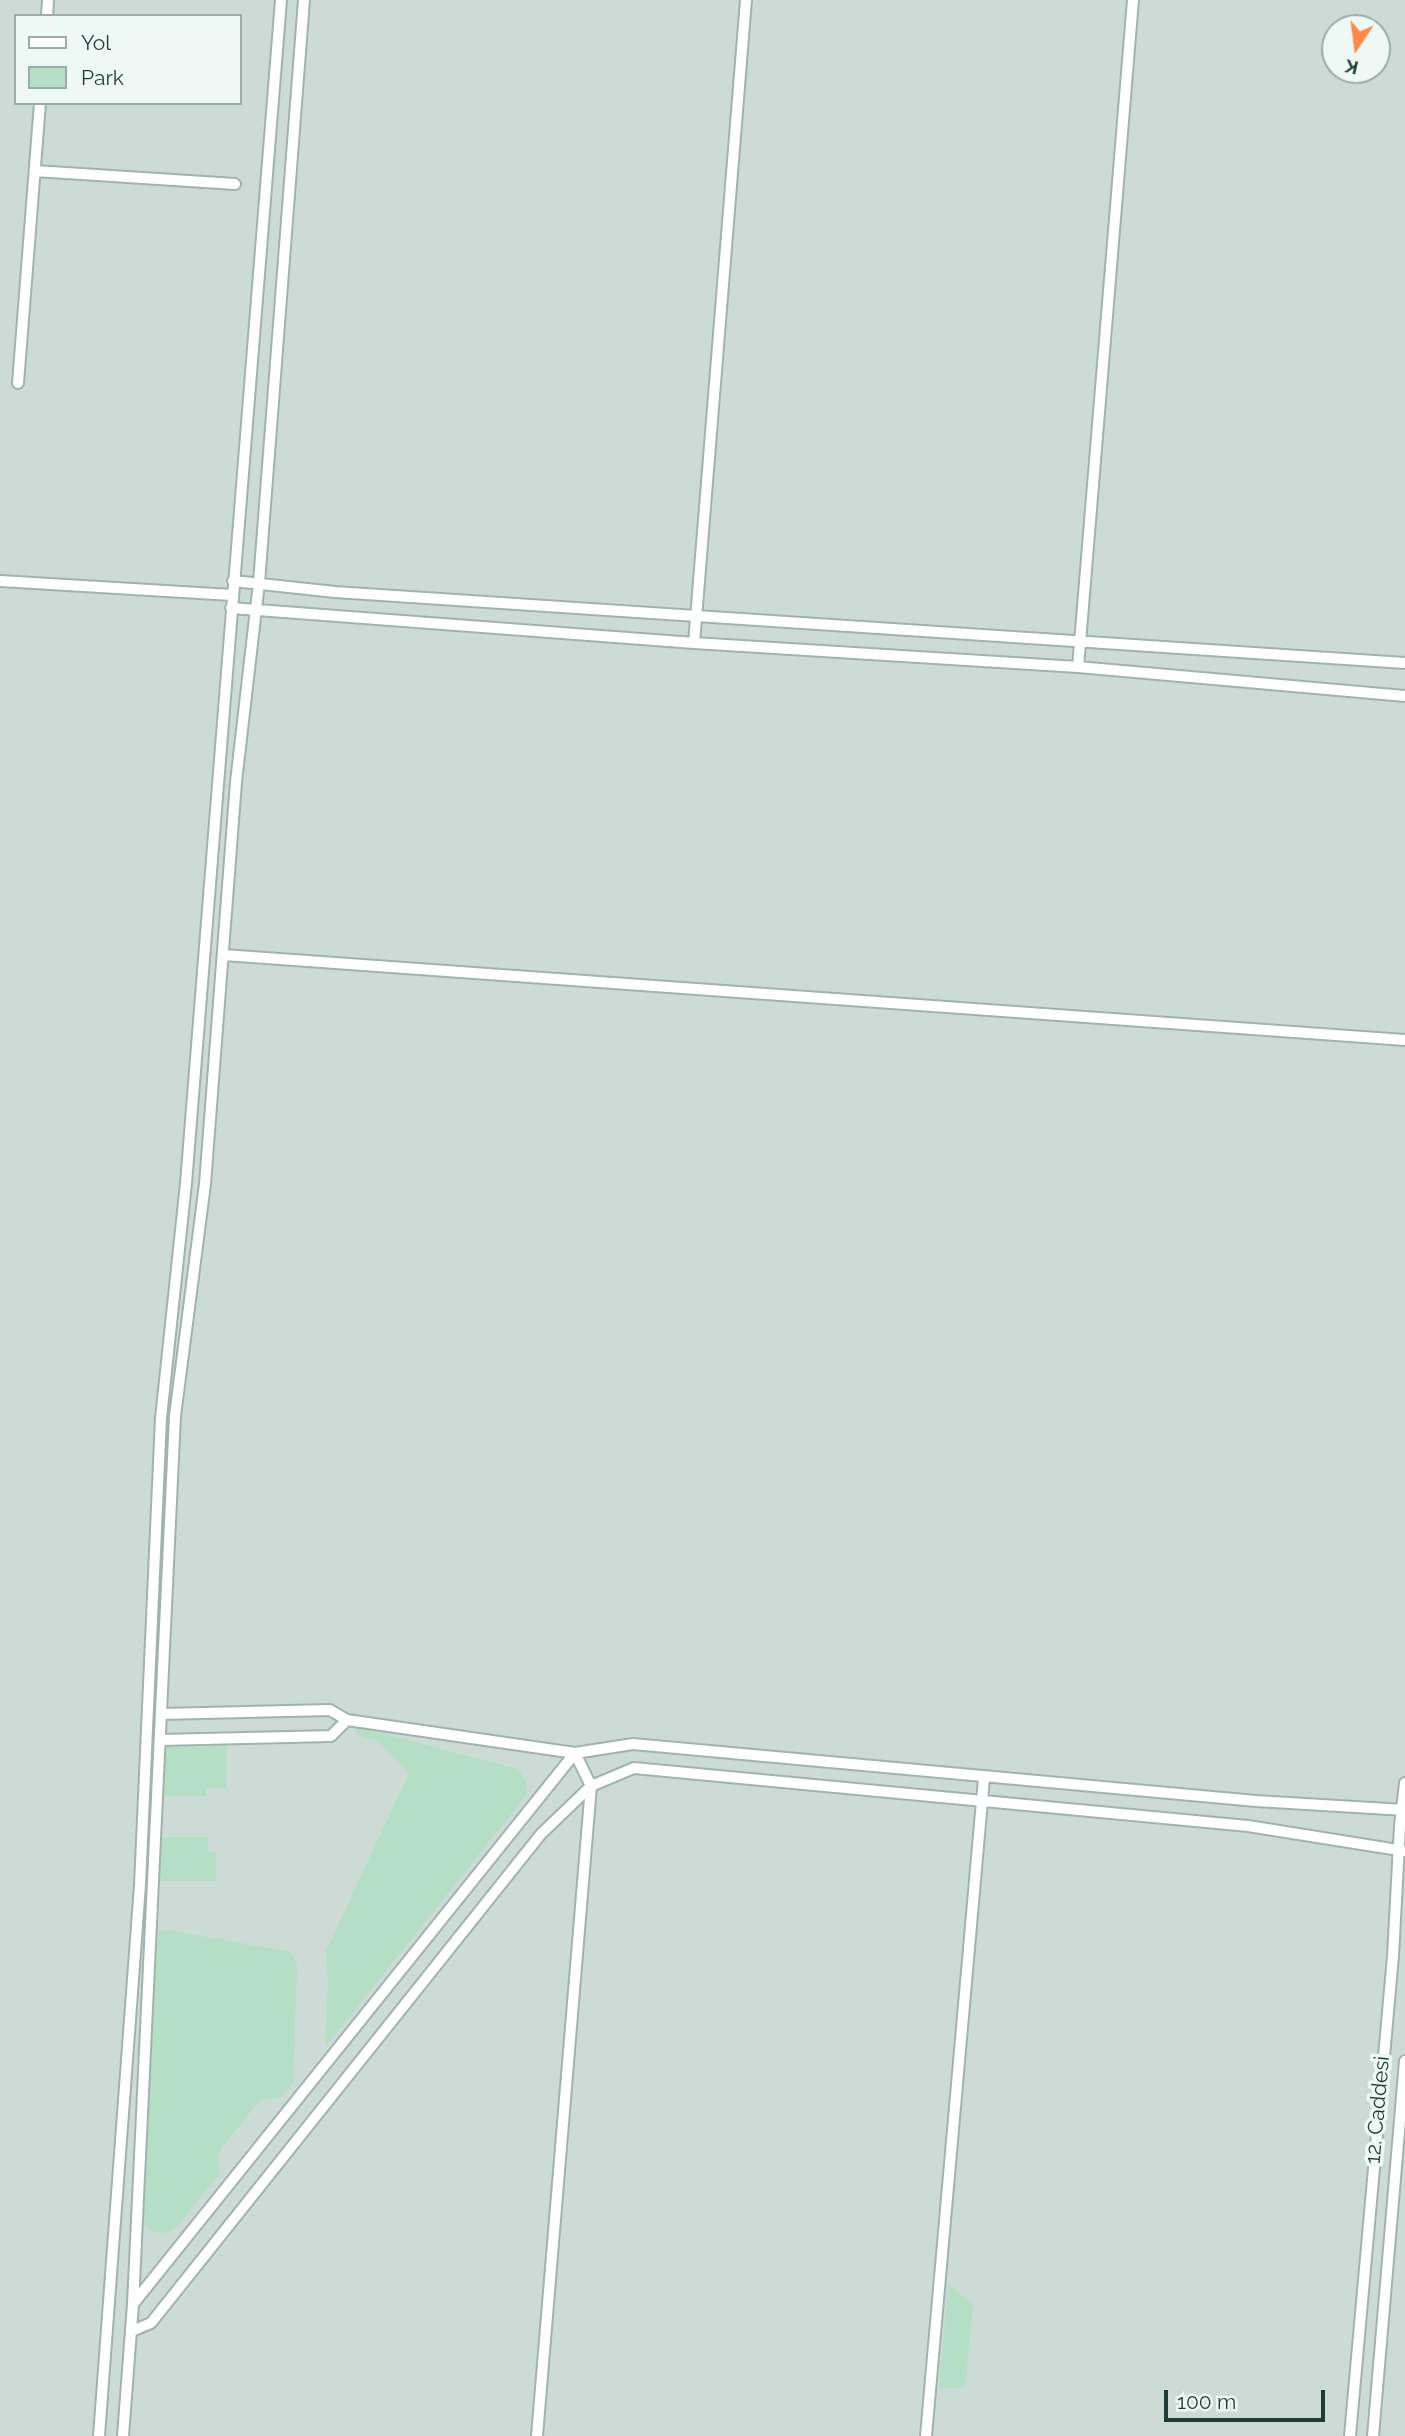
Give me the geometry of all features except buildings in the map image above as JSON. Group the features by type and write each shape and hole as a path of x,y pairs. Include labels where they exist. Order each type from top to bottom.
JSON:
{"street":[{"path":"99,2436 140,1885 161,1418 186,1183 281,0"},
{"path":"123,2436 132,2331 175,1416 205,1184 236,782 260,583 304,0"},
{"path":"694,643 746,0"},
{"path":"1079,667 1133,0"},
{"path":"18,383 40,105"},
{"path":"35,171 235,184"},
{"path":"262,262 284,264"},
{"path":"0,581 232,595"},
{"path":"233,581 335,592 1405,663"},
{"path":"231,608 694,643 1079,667 1405,696"},
{"path":"224,955 1405,1040"},
{"path":"161,1714 330,1710 347,1720 575,1753 633,1744 1256,1801 1404,1809"},
{"path":"160,1740 331,1736 347,1720"},
{"path":"537,2436 591,1786 575,1753"},
{"path":"133,2304 575,1753"},
{"path":"132,2331 151,2323 541,1835 591,1786 634,1768 1248,1826 1402,1851"},
{"path":"926,2436 984,1778"},
{"name":"12. Caddesi","path":"1350,2436 1402,1851 1405,1783"},
{"name":"12. Caddesi","path":"1373,2436 1405,2061"}],"shaded area":[{"path":"0,0 1405,0 1405,2436 0,2436"}],"green space":[{"path":"358,1727 518,1769 526,1782 527,1794 325,2047 328,1981 326,1951 409,1773 376,1740 357,1735 355,1729"},
{"path":"165,1745 226,1746 226,1788 206,1788 206,1796 164,1796"},
{"path":"159,1837 208,1837 208,1852 216,1852 216,1881 160,1881"},
{"path":"159,1929 289,1951 297,1966 293,2083 280,2099 259,2101 221,2149 218,2156 219,2174 175,2229 163,2233 154,2232 143,2224"},
{"path":"948,2284 973,2305 965,2387 939,2389"}]}
